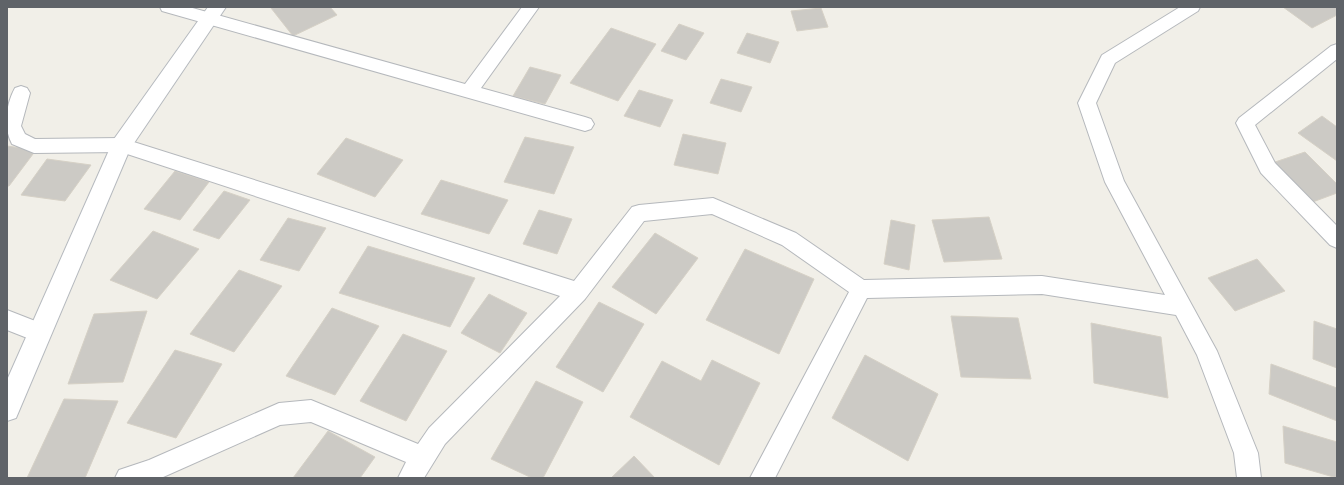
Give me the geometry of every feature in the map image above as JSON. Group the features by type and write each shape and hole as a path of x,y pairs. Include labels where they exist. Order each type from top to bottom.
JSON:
{"street":[{"path":"168,7 213,13 469,91 585,124"},
{"path":"469,91 531,7"},
{"path":"1192,7 1108,59 1087,103 1115,182 1206,351 1246,453 1249,478"},
{"path":"7,409 121,145 213,13"},
{"path":"1337,50 1245,123 1268,168 1337,239"},
{"path":"20,93 12,126 18,139 34,146 121,145 578,292"},
{"path":"410,478 422,457 437,436 578,292 639,214 713,206 789,239 861,289 1042,285 1183,308"},
{"path":"762,478 861,289"},
{"path":"7,320 40,333"},
{"path":"128,478 150,471 279,414 311,411 422,457"}],"building":[{"path":"330,7 337,15 293,36 271,8"},
{"path":"1283,7 1337,7 1337,15 1312,28"},
{"path":"821,8 828,27 797,31 791,11"},
{"path":"679,24 704,33 686,60 661,51"},
{"path":"611,28 656,44 618,101 570,83"},
{"path":"747,33 779,42 770,63 737,53"},
{"path":"530,67 561,75 545,104 513,96"},
{"path":"721,79 752,87 741,112 710,103"},
{"path":"639,90 673,100 660,127 624,116"},
{"path":"1322,116 1337,127 1337,161 1298,133"},
{"path":"683,134 726,143 718,174 674,165"},
{"path":"525,137 574,147 554,194 504,182"},
{"path":"346,138 403,160 375,197 317,174"},
{"path":"7,146 36,150 9,186 7,186"},
{"path":"1305,152 1337,184 1337,193 1310,203 1272,163"},
{"path":"47,159 91,165 65,201 21,195"},
{"path":"175,171 209,182 180,220 144,209"},
{"path":"441,180 508,200 489,234 421,214"},
{"path":"224,191 250,200 219,239 193,230"},
{"path":"539,210 572,219 557,254 523,244"},
{"path":"989,217 1002,259 944,262 932,220"},
{"path":"288,218 326,228 299,271 260,260"},
{"path":"891,220 915,225 909,270 884,264"},
{"path":"153,231 199,249 157,299 110,280"},
{"path":"655,233 698,258 656,314 612,287"},
{"path":"368,246 475,278 450,327 339,293"},
{"path":"745,249 814,279 779,354 706,320"},
{"path":"1257,259 1285,291 1235,311 1208,278"},
{"path":"239,270 282,286 234,352 190,334"},
{"path":"489,294 527,313 500,353 461,333"},
{"path":"599,302 644,324 603,392 556,367"},
{"path":"332,308 379,326 335,395 286,376"},
{"path":"147,311 123,382 68,384 94,314"},
{"path":"951,316 1018,318 1031,379 961,377"},
{"path":"1314,321 1337,329 1337,368 1313,359"},
{"path":"1091,323 1161,337 1168,398 1094,383"},
{"path":"403,334 447,351 406,421 360,401"},
{"path":"175,350 222,364 176,438 127,423"},
{"path":"865,355 938,394 908,461 832,418"},
{"path":"712,360 760,383 719,465 630,417 662,361 701,381"},
{"path":"1271,364 1337,388 1337,421 1269,394"},
{"path":"536,381 583,402 543,478 532,478 491,459"},
{"path":"64,399 118,401 85,478 27,478"},
{"path":"1283,426 1337,442 1337,478 1285,463"},
{"path":"328,431 375,457 360,478 293,478"},
{"path":"634,456 655,478 611,478"}]}
